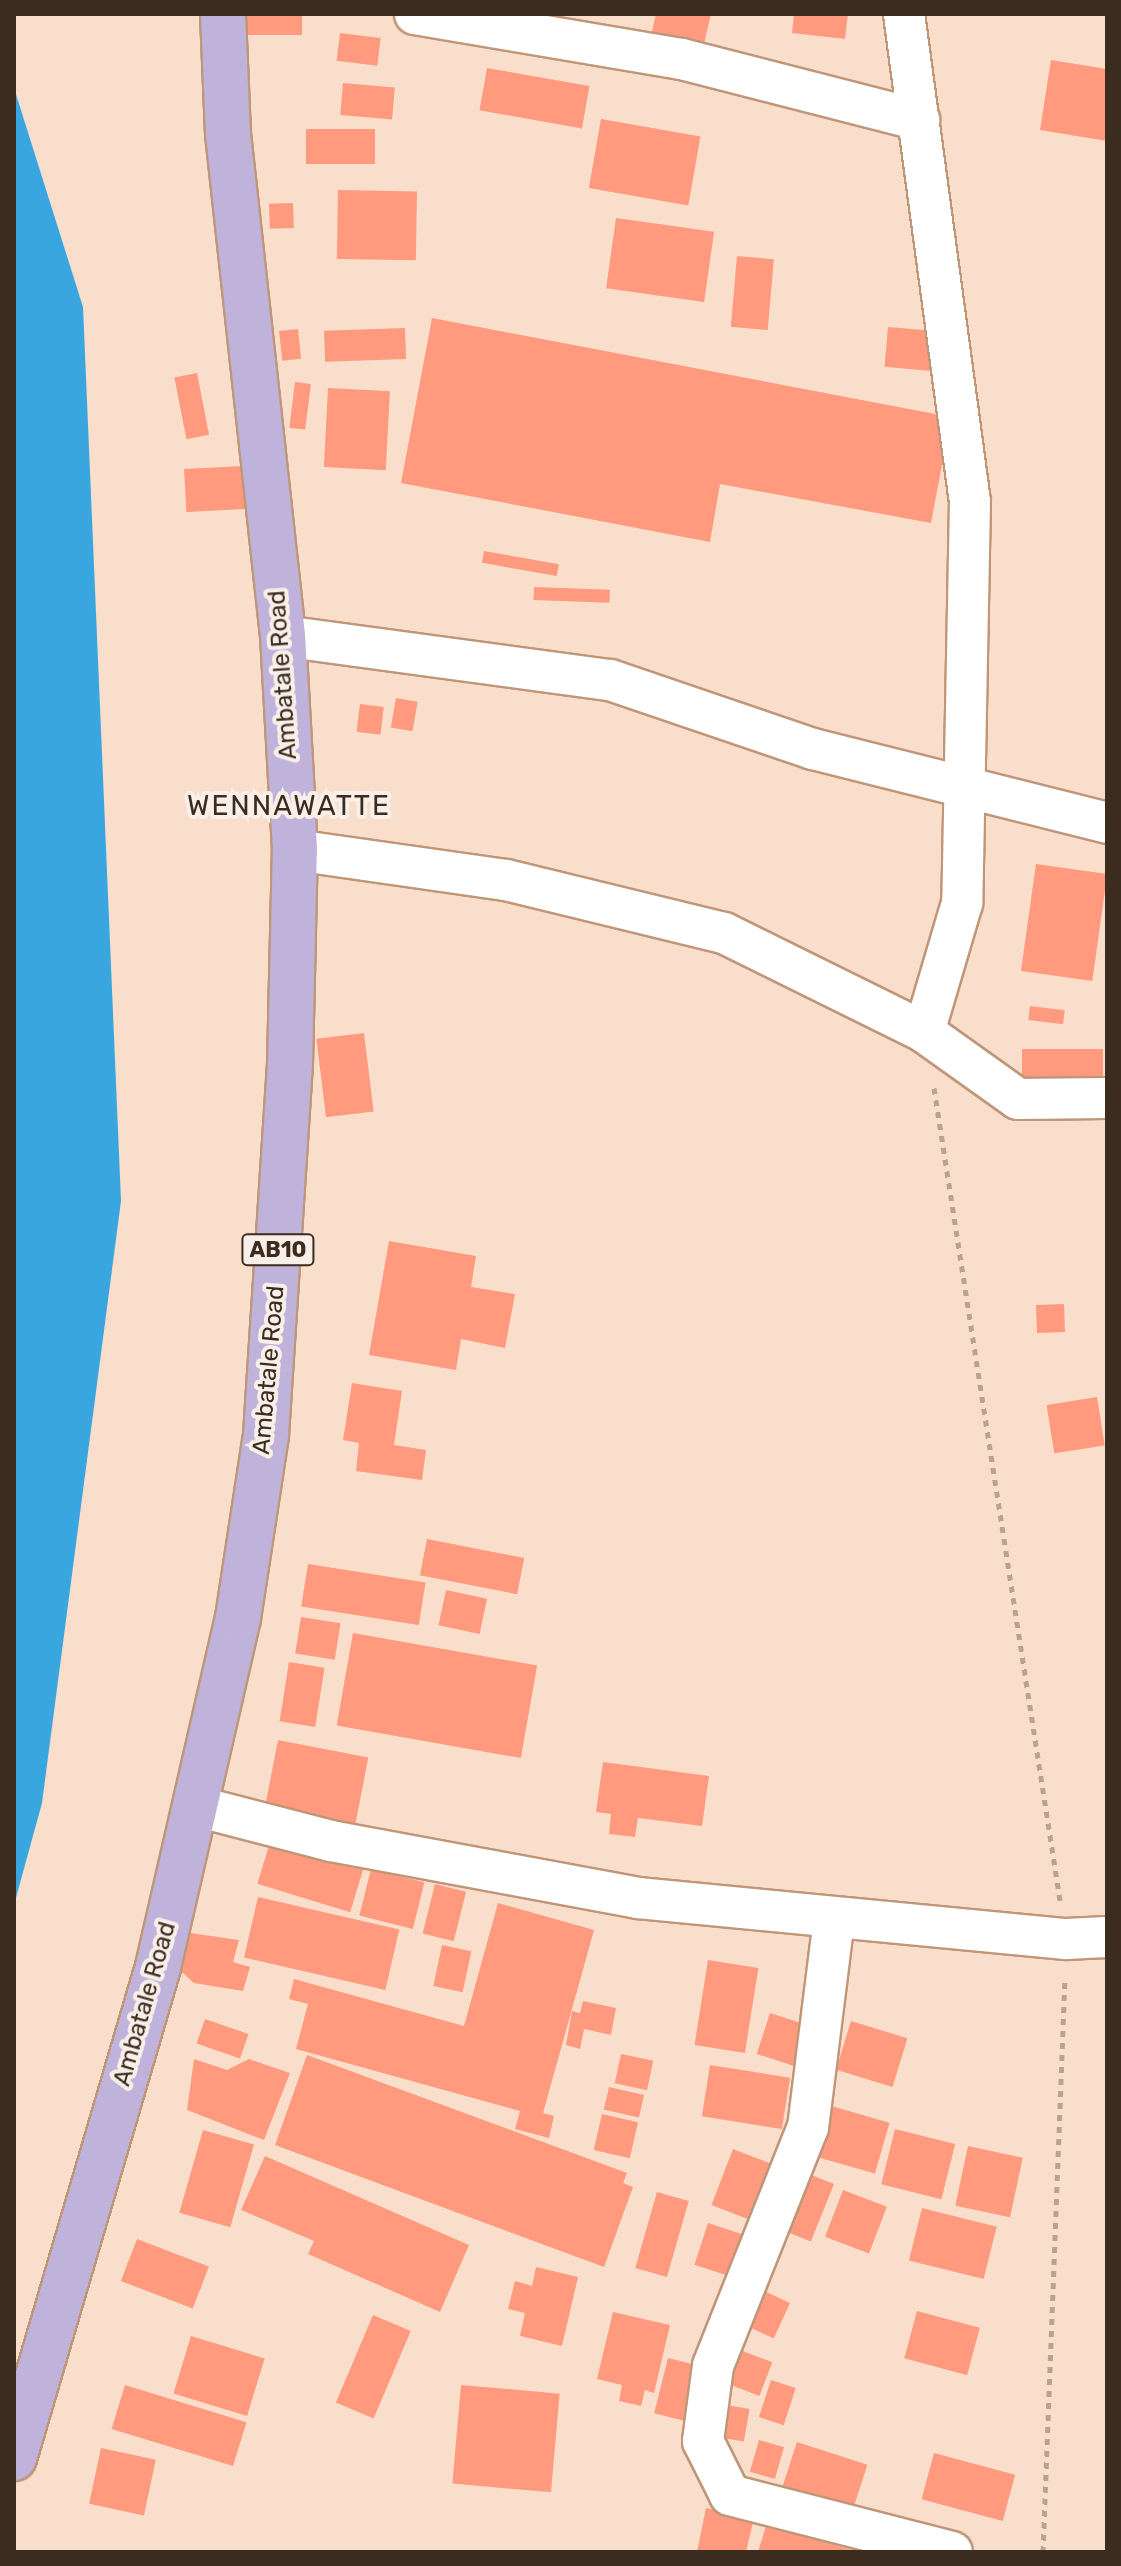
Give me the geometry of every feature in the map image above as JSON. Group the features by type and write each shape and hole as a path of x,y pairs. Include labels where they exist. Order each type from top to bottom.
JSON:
{"main road":[{"name":"Ambatale Road","path":"14,2458 158,1967 238,1618 266,1435 290,1065 295,850 283,636 228,134 223,14"}],"street":[{"path":"415,14 682,59 919,120"},
{"path":"904,14 970,501 962,903 924,1032"},
{"path":"283,636 610,680 813,749 964,790 1107,823"},
{"path":"295,850 506,880 724,933 924,1032 1018,1099 1107,1098"},
{"path":"196,1806 331,1841 638,1898 1066,1939 1107,1937"},
{"path":"834,1919 808,2127 713,2366 703,2441 730,2495 952,2552"}],"path":[{"path":"924,1032 1066,1939 1043,2552"}],"water":[{"path":"14,88 83,307 121,1201 42,1803 14,1905"}],"building":[{"path":"247,14 302,14 302,35 247,35"},
{"path":"656,14 711,14 701,57 649,45"},
{"path":"794,14 848,14 845,39 792,33"},
{"path":"340,33 381,38 377,66 337,61"},
{"path":"1051,60 1107,69 1107,141 1040,130"},
{"path":"487,68 589,86 582,128 480,110"},
{"path":"343,83 395,88 392,119 340,115"},
{"path":"601,119 700,137 688,205 589,188"},
{"path":"306,129 375,129 375,164 306,164"},
{"path":"338,190 417,191 416,260 337,259"},
{"path":"293,203 294,228 270,229 269,204"},
{"path":"616,218 714,232 704,302 606,288"},
{"path":"737,256 774,259 768,330 731,327"},
{"path":"432,318 951,417 931,523 720,484 710,542 401,483"},
{"path":"888,327 938,331 934,371 885,367"},
{"path":"405,328 406,359 325,362 324,331"},
{"path":"298,329 301,359 282,361 279,331"},
{"path":"197,373 209,435 186,439 174,377"},
{"path":"295,382 311,384 305,430 289,428"},
{"path":"328,388 390,391 386,470 324,467"},
{"path":"243,466 245,509 186,512 184,469"},
{"path":"484,551 559,564 557,576 482,563"},
{"path":"534,587 610,590 610,603 534,600"},
{"path":"396,698 418,702 412,731 391,728"},
{"path":"360,704 384,707 380,735 357,732"},
{"path":"1036,864 1107,874 1092,981 1021,971"},
{"path":"1030,1006 1065,1010 1063,1024 1028,1020"},
{"path":"364,1033 374,1111 326,1117 316,1039"},
{"path":"1022,1049 1103,1049 1103,1092 1022,1092"},
{"path":"389,1241 476,1256 471,1287 515,1294 505,1348 461,1339 456,1370 369,1355"},
{"path":"1064,1304 1065,1332 1037,1333 1036,1305"},
{"path":"352,1383 402,1391 394,1445 426,1450 422,1480 356,1471 359,1443 343,1440"},
{"path":"1097,1397 1105,1445 1054,1453 1047,1405"},
{"path":"427,1539 524,1558 517,1594 420,1575"},
{"path":"308,1564 426,1583 419,1625 301,1606"},
{"path":"446,1590 487,1599 480,1634 439,1625"},
{"path":"301,1617 341,1623 335,1660 295,1654"},
{"path":"353,1633 537,1665 521,1758 337,1726"},
{"path":"289,1662 325,1668 315,1727 280,1721"},
{"path":"278,1740 368,1758 354,1831 264,1814"},
{"path":"603,1762 709,1776 702,1826 638,1818 635,1837 609,1834 611,1814 596,1812"},
{"path":"272,1836 365,1864 350,1912 257,1884"},
{"path":"371,1869 424,1882 413,1929 359,1916"},
{"path":"435,1884 466,1892 454,1941 423,1933"},
{"path":"258,1897 399,1930 385,1990 244,1957"},
{"path":"498,1903 594,1930 543,2113 554,2116 549,2138 515,2129 520,2111 296,2049 308,2004 289,1999 294,1979 464,2026"},
{"path":"183,1932 239,1940 233,1962 250,1967 243,1991 194,1983 173,1964"},
{"path":"442,1945 471,1951 463,1992 433,1986"},
{"path":"708,1960 758,1968 745,2053 695,2045"},
{"path":"583,2001 616,2008 611,2035 584,2029 580,2049 566,2045 572,2011 580,2013"},
{"path":"770,2013 816,2028 802,2069 757,2054"},
{"path":"205,2019 248,2034 240,2059 197,2044"},
{"path":"851,2021 907,2038 893,2087 836,2070"},
{"path":"621,2054 653,2061 647,2090 615,2083"},
{"path":"307,2055 627,2173 623,2183 633,2187 604,2267 275,2145"},
{"path":"194,2059 227,2070 249,2059 290,2073 264,2140 187,2110"},
{"path":"710,2065 790,2078 782,2129 702,2116"},
{"path":"609,2087 644,2095 639,2118 604,2109"},
{"path":"828,2105 890,2123 875,2174 813,2156"},
{"path":"602,2114 638,2122 630,2158 594,2150"},
{"path":"895,2129 955,2144 941,2199 881,2184"},
{"path":"203,2130 254,2145 230,2227 179,2213"},
{"path":"968,2146 1023,2158 1010,2217 955,2206"},
{"path":"733,2149 775,2165 754,2221 711,2205"},
{"path":"265,2156 469,2245 440,2312 308,2254 314,2241 241,2210"},
{"path":"809,2174 834,2184 811,2242 786,2231"},
{"path":"843,2190 887,2207 869,2254 825,2237"},
{"path":"657,2192 689,2201 667,2277 635,2268"},
{"path":"922,2208 997,2227 984,2279 909,2260"},
{"path":"708,2223 751,2237 737,2279 694,2265"},
{"path":"137,2239 209,2267 193,2309 121,2281"},
{"path":"536,2267 578,2277 562,2346 520,2336 525,2313 508,2309 515,2281 532,2286"},
{"path":"762,2290 790,2303 774,2338 746,2325"},
{"path":"917,2311 980,2328 967,2375 904,2358"},
{"path":"613,2312 670,2325 654,2393 645,2390 641,2406 619,2401 622,2385 597,2379"},
{"path":"373,2315 411,2331 374,2418 336,2402"},
{"path":"191,2336 265,2359 247,2416 173,2393"},
{"path":"735,2348 772,2362 759,2396 722,2382"},
{"path":"668,2358 703,2367 689,2422 654,2413"},
{"path":"771,2380 796,2388 784,2425 759,2417"},
{"path":"125,2385 246,2422 233,2466 112,2429"},
{"path":"461,2385 560,2394 551,2492 452,2484"},
{"path":"721,2404 750,2409 744,2442 715,2436"},
{"path":"759,2440 784,2447 775,2479 750,2472"},
{"path":"797,2442 867,2465 852,2512 782,2490"},
{"path":"101,2448 156,2460 144,2515 89,2504"},
{"path":"934,2453 1015,2475 1003,2521 922,2499"},
{"path":"706,2508 754,2518 746,2552 697,2552"},
{"path":"766,2526 856,2551 856,2552 758,2552"}],"district":[{"name":"WENNAWATTE","path":"289,806"}]}
